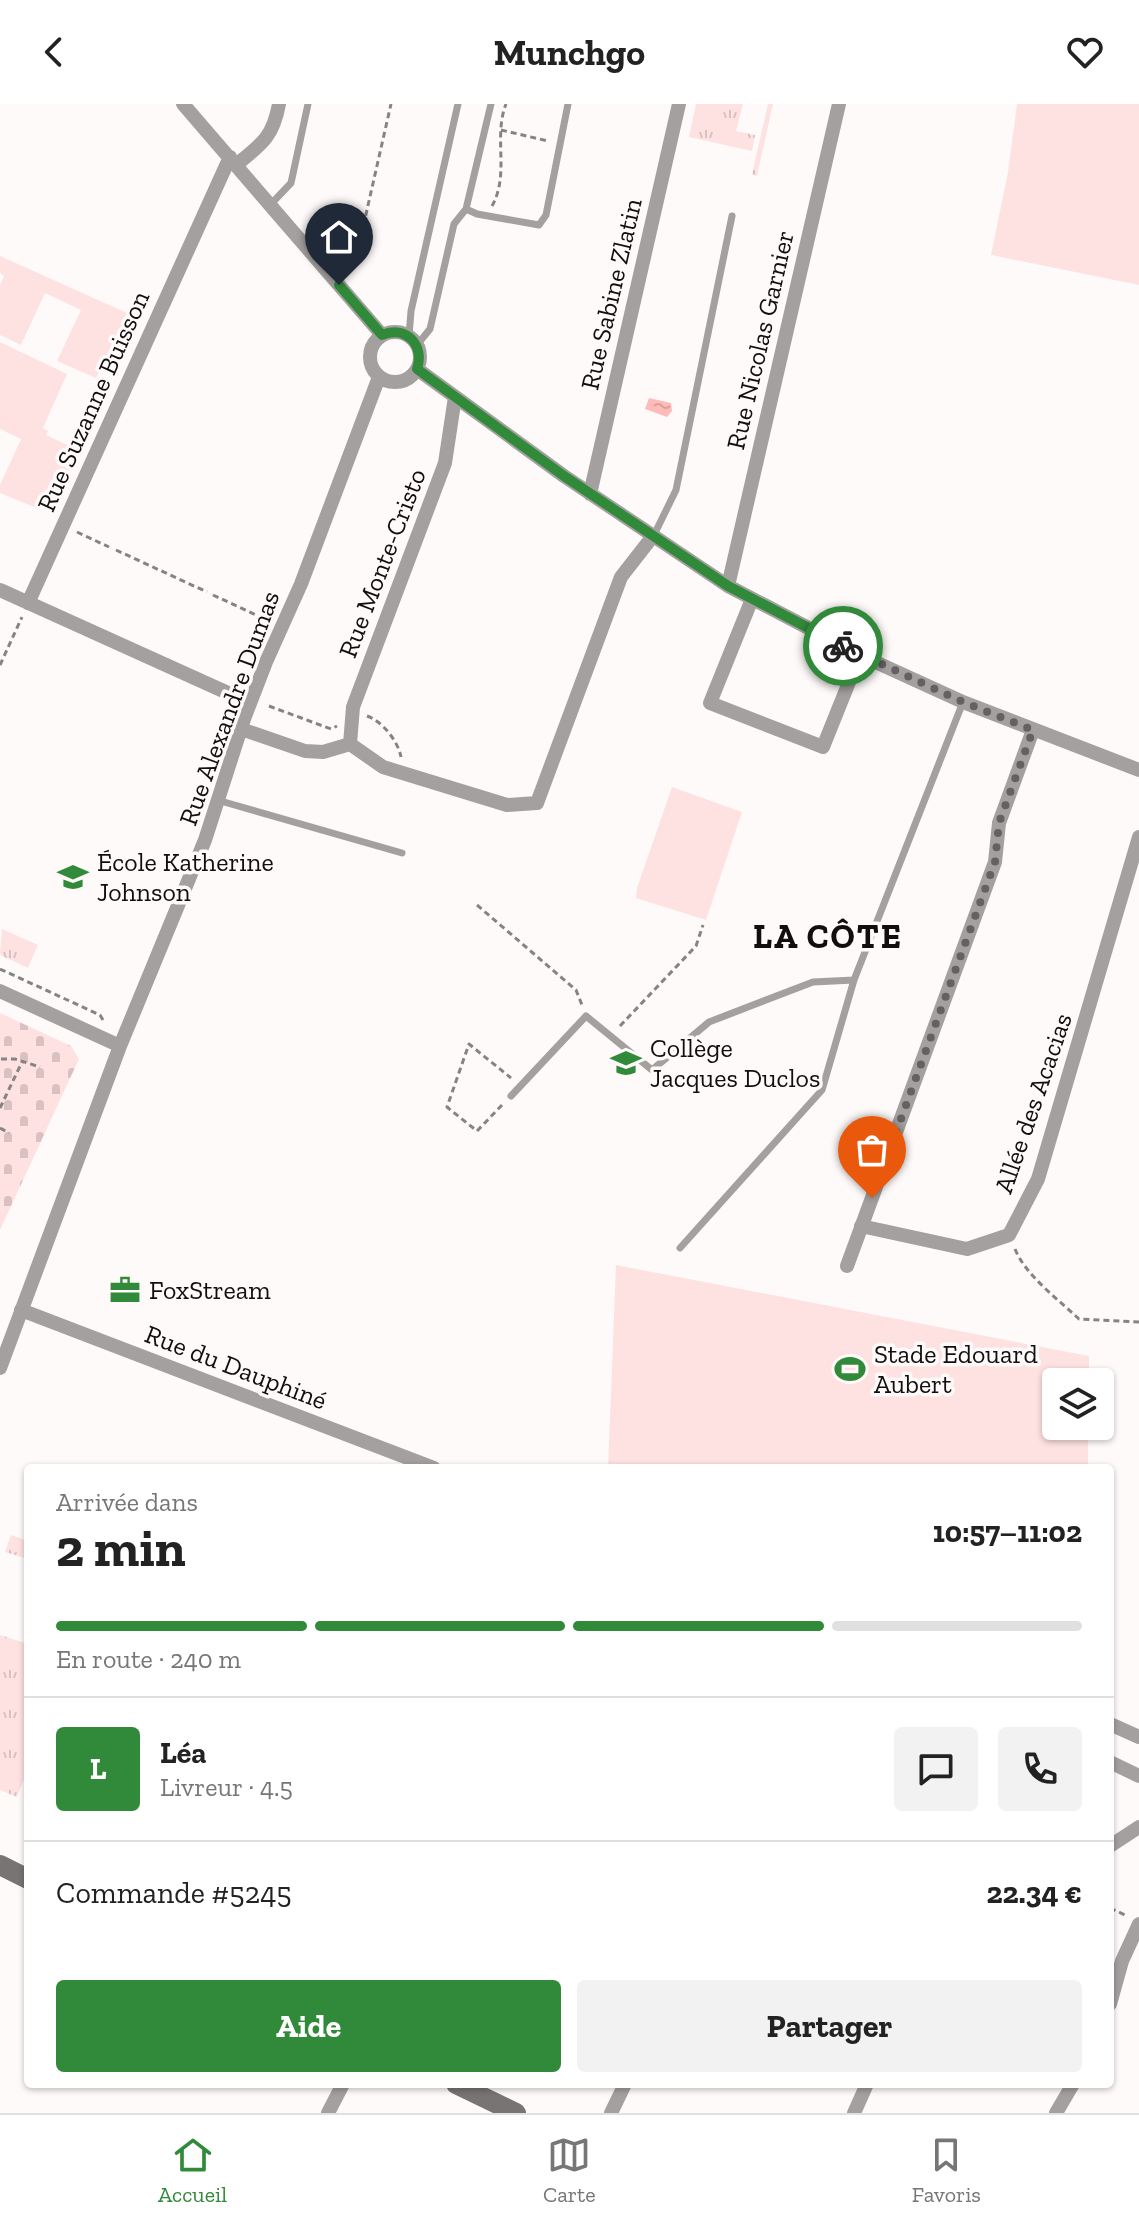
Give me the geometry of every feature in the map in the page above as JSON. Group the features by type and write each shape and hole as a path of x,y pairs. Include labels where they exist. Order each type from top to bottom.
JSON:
{"street":[{"path":"183,104 382,335"},
{"path":"233,161 264,141 275,125 279,104"},
{"name":"Rue Sabine Zlatin","path":"590,494 679,104"},
{"name":"Rue Nicolas Garnier","path":"728,586 839,104"},
{"name":"Rue Suzanne Buisson","path":"28,603 233,161"},
{"path":"395,332 413,340 419,361 417,369 405,380 396,382 379,377 370,356 375,341 382,335 395,332"},
{"path":"417,369 590,494 728,586 860,655 963,702 1139,770"},
{"name":"Rue Alexandre Dumas","path":"0,1368 120,1046 187,886 250,703 301,584 379,377"},
{"name":"Rue Monte-Cristo","path":"350,744 353,707 445,463 455,397"},
{"path":"241,729 305,751 323,752 350,744 383,767 507,805 537,803 621,577 653,536"},
{"path":"0,590 250,703"},
{"path":"752,599 710,703 823,747 860,655"},
{"path":"847,1266 995,862 999,823 1033,730"},
{"name":"Allée des Acacias","path":"861,1226 967,1249 1009,1235 1038,1179 1139,837"},
{"path":"0,991 120,1046"},
{"name":"Rue du Dauphiné","path":"21,1310 424,1464"},
{"path":"1114,1726 1139,1737"},
{"path":"1114,1764 1139,1776"},
{"path":"1114,1843 1139,1827"},
{"path":"0,1865 24,1877"},
{"path":"1114,1990 1122,1961 1139,1924"},
{"path":"328,2113 341,2088"},
{"path":"464,2088 516,2113"},
{"path":"611,2113 623,2088"},
{"path":"854,2113 865,2088"},
{"path":"1056,2113 1071,2088"}],"lane":[{"path":"271,204 291,183 308,104"},
{"path":"458,104 411,311 413,340 430,329 454,224 466,209 491,104"},
{"path":"466,209 539,225 546,215 568,104"},
{"path":"653,536 676,490 732,216"},
{"path":"680,1248 822,1090 854,980 963,702"},
{"path":"217,800 402,853"},
{"path":"511,1096 586,1016 652,1070 709,1022 813,982 854,980"}],"path":[{"path":"359,245 391,104"},
{"path":"485,215 500,188 501,130 506,104"},
{"path":"501,130 560,144"},
{"path":"80,533 109,547"},
{"path":"116,550 207,592"},
{"path":"213,595 261,618"},
{"path":"0,665 28,603"},
{"path":"477,905 576,990 586,1016"},
{"path":"611,1036 696,946 703,925"},
{"path":"511,1096 477,1131 447,1107 469,1044 520,1085"},
{"path":"1,1059 15,1059 40,1067"},
{"path":"0,1108 22,1062"},
{"path":"0,1128 9,1133"},
{"path":"1009,1235 1018,1257 1079,1319 1139,1322"}],"green space":[{"path":"696,104 743,104 736,131 755,135 752,151 689,137"},
{"path":"768,104 773,104 757,176 752,174"},
{"path":"1017,104 1139,104 1139,285 991,255 1008,172"},
{"path":"0,256 138,318 119,362 106,357 96,378 57,361 81,310 45,293 21,345 0,335 0,285 4,276 0,273"},
{"path":"0,342 67,374 43,428 48,431 46,435 78,450 58,495 45,490 37,508 0,493 0,485 21,439 0,429"},
{"path":"672,787 742,812 706,920 636,898"},
{"path":"2,929 38,945 28,968 0,955"},
{"path":"0,1013 71,1046 79,1059 0,1230"},
{"name":"Stade Edouard Aubert","path":"616,1265 1089,1356 1089,1368 1042,1368 1042,1440 1088,1440 1088,1464 608,1464"},
{"path":"11,1535 24,1540 24,1558 5,1552"},
{"path":"0,1635 24,1643 24,1779 17,1797 0,1790"}],"water":[{"path":"649,398 671,403 672,411 667,417 645,409"}],"way so far":[{"path":"843,646 963,702 1033,730 999,823 995,862 872,1198"}],"place":[{"name":"École Katherine Johnson","path":"73,877"},
{"name":"Collège Jacques Duclos","path":"626,1063"},
{"name":"FoxStream","path":"125,1290"},
{"name":"Stade Edouard Aubert","path":"850,1369"}],"district":[{"name":"LA CÔTE","path":"828,936"}],"route":[{"path":"339,285 382,335 402,333 413,340 419,353 417,369 542,460 728,586 843,646"}]}
